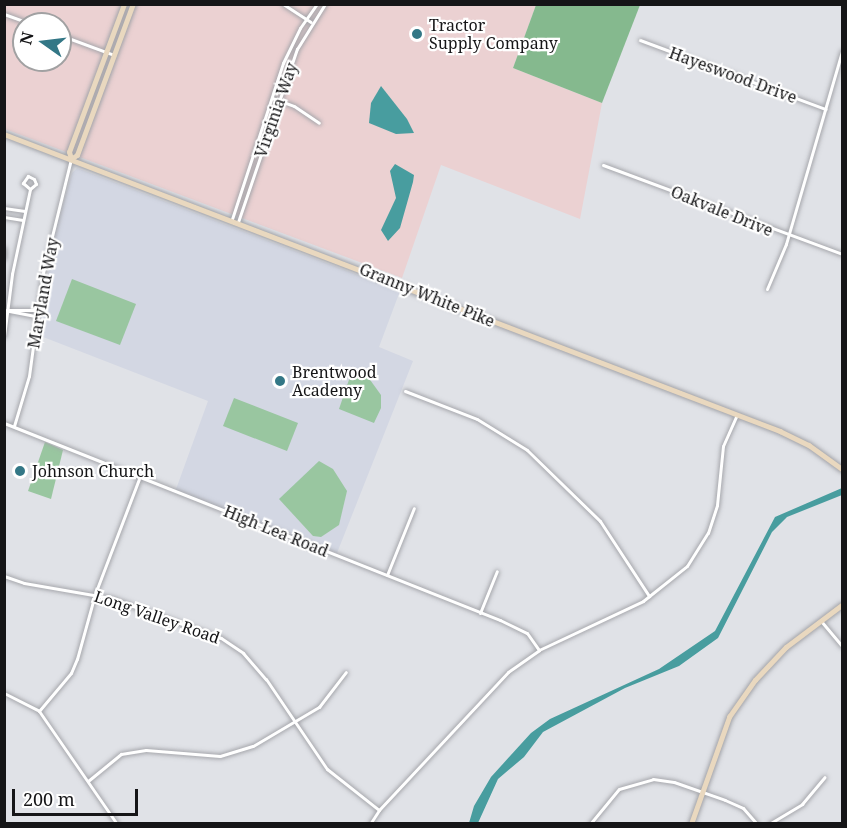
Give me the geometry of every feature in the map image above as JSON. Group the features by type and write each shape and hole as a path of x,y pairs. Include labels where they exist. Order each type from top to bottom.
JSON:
{"main road":[{"name":"Maryland Way","path":"124,4 69,152 71,159 77,155 133,4"},
{"name":"Granny White Pike","path":"4,134 232,219 795,438 843,469"},
{"path":"691,824 729,717 755,680 785,648 843,605"}],"street":[{"path":"283,4 311,22"},
{"name":"Virginia Way","path":"232,219 288,52 317,4"},
{"name":"Virginia Way","path":"238,222 297,49 311,22 325,4"},
{"path":"72,39 114,55"},
{"name":"Hayeswood Drive","path":"640,40 826,109"},
{"path":"767,288 788,237 843,51"},
{"path":"272,98 319,123"},
{"name":"Maryland Way","path":"14,426 29,376 37,310 71,159"},
{"name":"Oakvale Drive","path":"603,165 788,237 843,254"},
{"path":"4,336 15,256 30,189 36,183 28,176 23,183 30,189"},
{"path":"4,208 25,211"},
{"path":"4,217 24,220"},
{"path":"4,248 5,256 15,256"},
{"path":"6,310 37,310"},
{"path":"6,310 36,316"},
{"path":"405,391 477,418 527,450 600,521 649,596"},
{"path":"370,824 379,810 485,694 539,650 649,596 687,566 708,533 717,505 723,446 737,416"},
{"name":"High Lea Road","path":"4,423 139,479 480,613 527,633 539,650"},
{"path":"39,711 70,674 95,594 139,479"},
{"path":"387,575 414,508"},
{"path":"480,613 496,572"},
{"name":"Long Valley Road","path":"4,576 24,583 95,594 221,638 254,665 327,769 379,810"},
{"path":"821,621 843,646"},
{"path":"88,781 121,754 146,750 220,756 253,746 319,707 346,672"},
{"path":"4,693 39,711 117,824"},
{"path":"769,824 802,804 825,777"},
{"path":"590,824 619,789 636,782 674,782 743,808 757,824"}],"shaded area":[{"path":"4,5 536,5 513,68 602,103 580,219 441,165 402,278 5,129"},
{"name":"Brentwood Academy","path":"77,168 400,291 379,347 413,361 337,553 175,492 208,401 38,335 55,232 72,173"}],"green space":[{"path":"536,5 640,5 602,103 513,68"},
{"path":"72,279 136,304 120,345 56,321"},
{"path":"352,371 368,377 381,395 381,408 374,423 339,409"},
{"path":"234,398 298,423 287,451 223,426"},
{"path":"45,442 63,450 51,499 28,491"},
{"path":"319,461 333,469 347,491 339,525 321,537 313,536 279,499"}],"water":[{"path":"381,86 407,119 414,133 396,134 369,123 371,103"},
{"path":"395,164 414,175 400,228 388,241 381,230 396,198 390,171"},
{"path":"842,488 842,495 787,517 772,532 718,638 679,666 625,688 543,732 524,757 498,779 478,823 469,823 474,806 491,777 531,733 550,719 659,669 715,631 775,517"}],"place":[{"name":"Tractor Supply Company","path":"417,34"},
{"name":"Brentwood Academy","path":"280,381"},
{"name":"Johnson Church","path":"20,471"}]}
